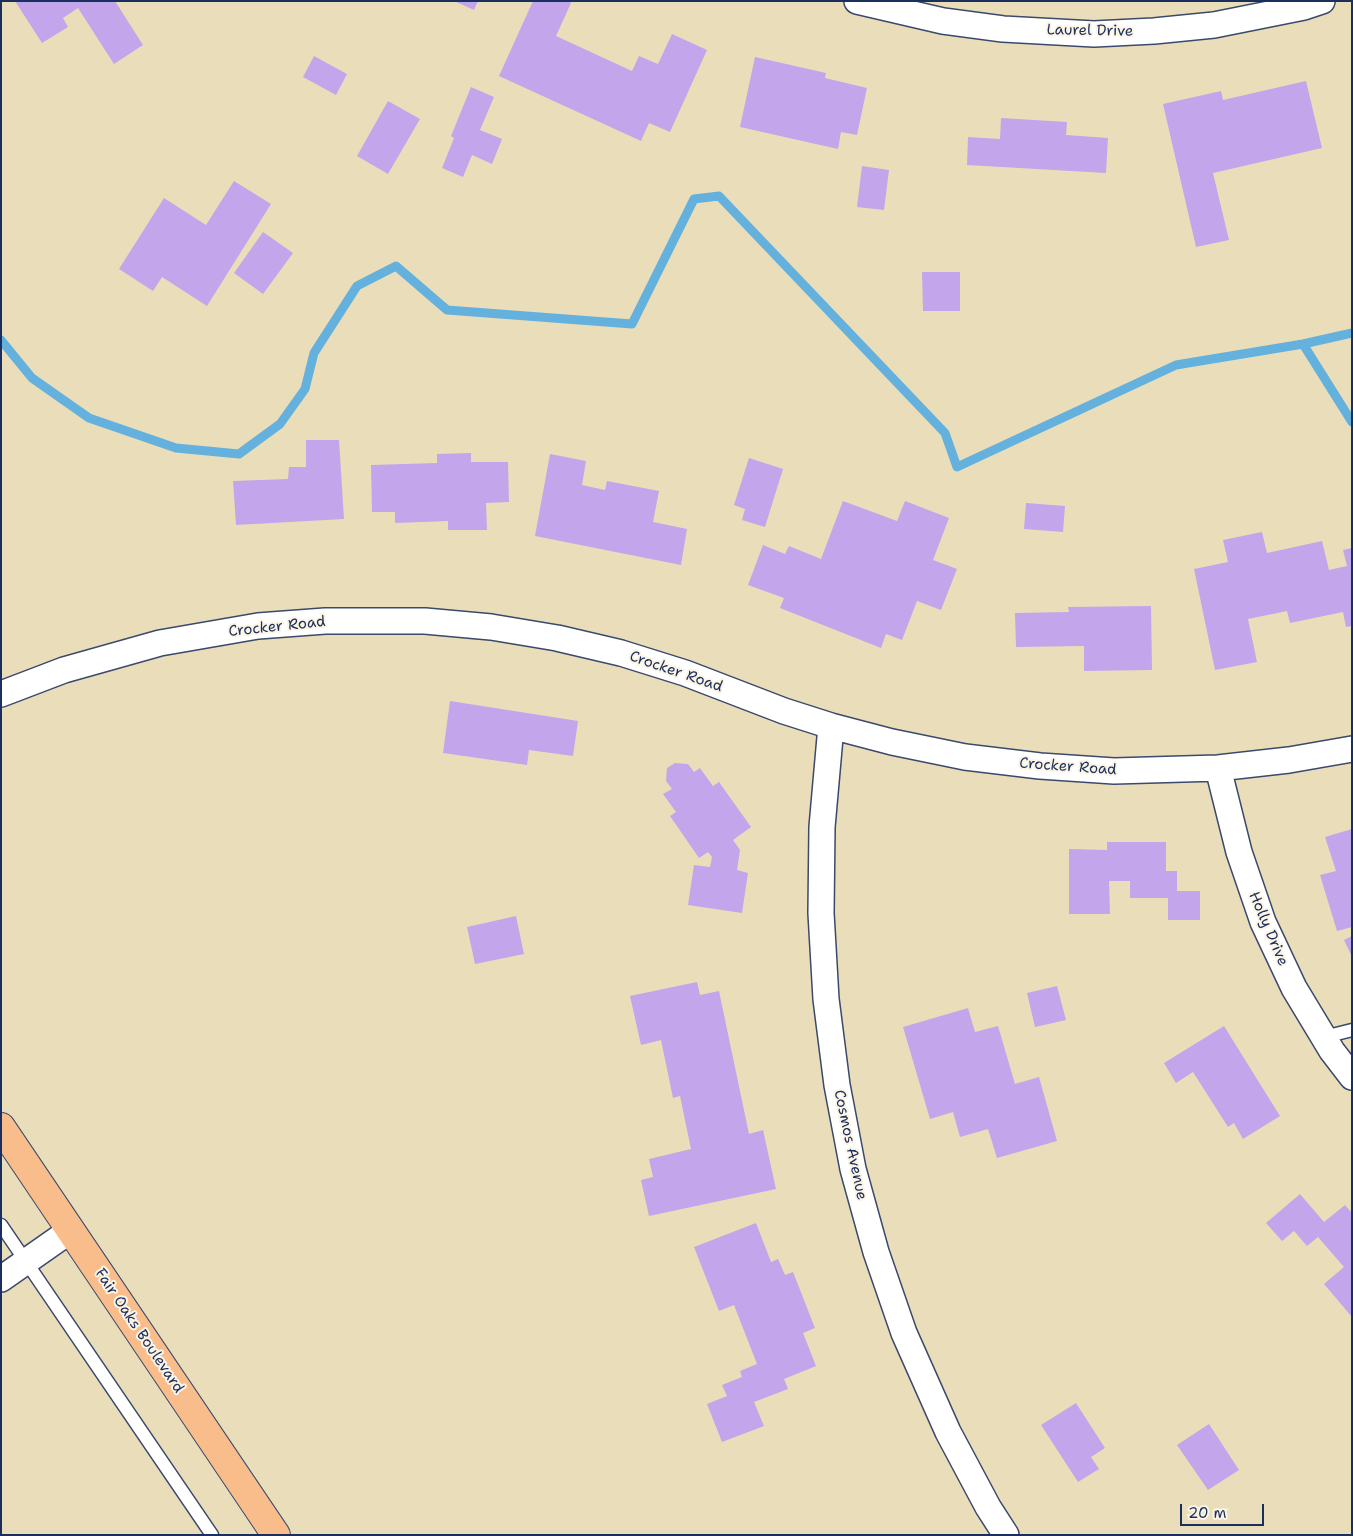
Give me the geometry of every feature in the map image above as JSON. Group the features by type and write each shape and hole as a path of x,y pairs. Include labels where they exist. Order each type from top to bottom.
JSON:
{"main road":[{"name":"Fair Oaks Boulevard","path":"1,1127 276,1535"}],"street":[{"name":"Laurel Drive","path":"857,1 942,21 1003,29 1094,34 1214,25 1304,7 1322,1"},
{"name":"Crocker Road","path":"1,694 64,670 160,643 258,626 316,621 425,621 491,627 557,638 621,654 685,673 831,726 892,742 956,755 1040,766 1114,771 1218,768 1289,760 1352,749"},
{"name":"Cosmos Avenue","path":"831,726 822,827 821,913 826,999 836,1075 853,1169 876,1252 904,1333 948,1432 988,1507 1006,1535"},
{"name":"Holly Drive","path":"1218,768 1238,852 1263,922 1294,988 1324,1038 1352,1077"},
{"path":"1,1278 71,1230"}],"lane":[{"path":"1324,1038 1352,1030"},
{"path":"1,1225 212,1535"}],"building":[{"path":"15,1 115,1 143,45 114,64 78,8 63,18 68,27 42,43"},
{"path":"454,1 478,1 474,10"},
{"path":"533,1 568,1 571,3 556,36 632,71 639,56 658,64 672,34 707,50 670,132 649,123 641,141 499,76"},
{"path":"314,56 347,74 336,95 303,77"},
{"path":"755,57 826,73 825,78 867,88 857,135 841,132 838,149 740,127"},
{"path":"1306,81 1322,148 1213,173 1229,240 1196,247 1163,104 1221,91 1223,100"},
{"path":"471,87 494,97 480,130 502,139 492,164 472,155 463,177 442,168 454,138 451,136"},
{"path":"388,101 420,119 388,174 357,156"},
{"path":"1001,118 1067,122 1066,135 1108,138 1106,173 967,165 968,137 1000,139"},
{"path":"862,166 889,170 884,210 857,207"},
{"path":"234,181 271,204 207,306 162,277 153,291 119,269 164,198 206,225"},
{"path":"263,232 293,253 263,294 234,273"},
{"path":"922,272 960,272 960,311 923,311"},
{"path":"306,440 339,440 344,519 236,525 233,481 288,479 289,467 306,467"},
{"path":"471,453 471,462 508,462 509,502 486,503 487,530 448,530 448,521 395,523 395,512 372,512 371,465 437,463 437,454"},
{"path":"550,454 586,461 582,485 605,490 607,481 659,491 653,522 687,529 681,565 535,536"},
{"path":"749,458 783,469 765,527 742,520 745,509 734,505"},
{"path":"843,501 897,521 905,501 949,518 933,560 957,569 941,610 917,601 902,640 886,634 881,648 780,608 784,598 748,585 763,545 785,554 789,546 821,559"},
{"path":"1026,503 1065,506 1063,532 1024,529"},
{"path":"1262,532 1267,553 1322,541 1329,570 1347,566 1343,550 1352,548 1352,626 1346,627 1343,612 1290,623 1287,611 1248,619 1257,662 1215,670 1194,569 1228,562 1223,540"},
{"path":"1151,606 1152,670 1084,671 1084,646 1016,647 1015,613 1069,612 1068,607"},
{"path":"450,701 578,721 573,756 529,750 527,765 443,753"},
{"path":"675,763 688,764 694,772 700,768 713,786 719,782 751,827 733,840 740,850 737,870 748,873 742,913 688,905 694,865 710,867 712,857 708,852 699,858 670,816 676,812 663,794 672,789 666,781 667,768"},
{"path":"1352,829 1352,927 1337,931 1320,875 1336,871 1325,837"},
{"path":"1107,842 1166,842 1166,871 1177,871 1177,891 1200,891 1200,920 1168,920 1168,898 1130,898 1130,881 1109,881 1110,914 1069,914 1069,849 1107,850"},
{"path":"516,916 524,954 475,964 467,927"},
{"path":"1352,936 1352,957 1344,940"},
{"path":"697,982 700,995 719,991 749,1134 763,1130 776,1189 649,1216 641,1180 653,1177 649,1159 691,1149 680,1096 673,1098 661,1040 641,1045 630,996"},
{"path":"1057,986 1066,1020 1035,1027 1027,993"},
{"path":"968,1008 975,1032 998,1026 1015,1084 1039,1077 1057,1141 997,1158 988,1129 960,1137 953,1112 930,1119 903,1027"},
{"path":"1224,1026 1280,1116 1243,1139 1234,1123 1228,1127 1193,1072 1176,1083 1164,1063"},
{"path":"1300,1194 1324,1222 1345,1205 1352,1213 1352,1317 1324,1284 1344,1267 1318,1237 1307,1246 1294,1231 1282,1241 1266,1223"},
{"path":"756,1223 771,1262 778,1259 785,1275 793,1272 815,1328 803,1333 816,1366 784,1379 788,1389 754,1402 764,1426 722,1442 707,1404 727,1396 722,1385 742,1377 740,1371 757,1364 734,1305 719,1311 694,1247"},
{"path":"1076,1403 1105,1448 1091,1457 1099,1469 1078,1482 1041,1425"},
{"path":"1209,1424 1239,1470 1208,1490 1177,1445"}],"waterway":[{"path":"1,340 32,378 89,418 176,448 239,454 280,424 305,389 314,353 357,286 396,266 447,310 632,324 694,199 719,196 945,433 957,467 1176,365 1303,344 1352,333"},
{"path":"1303,344 1352,422"}]}
